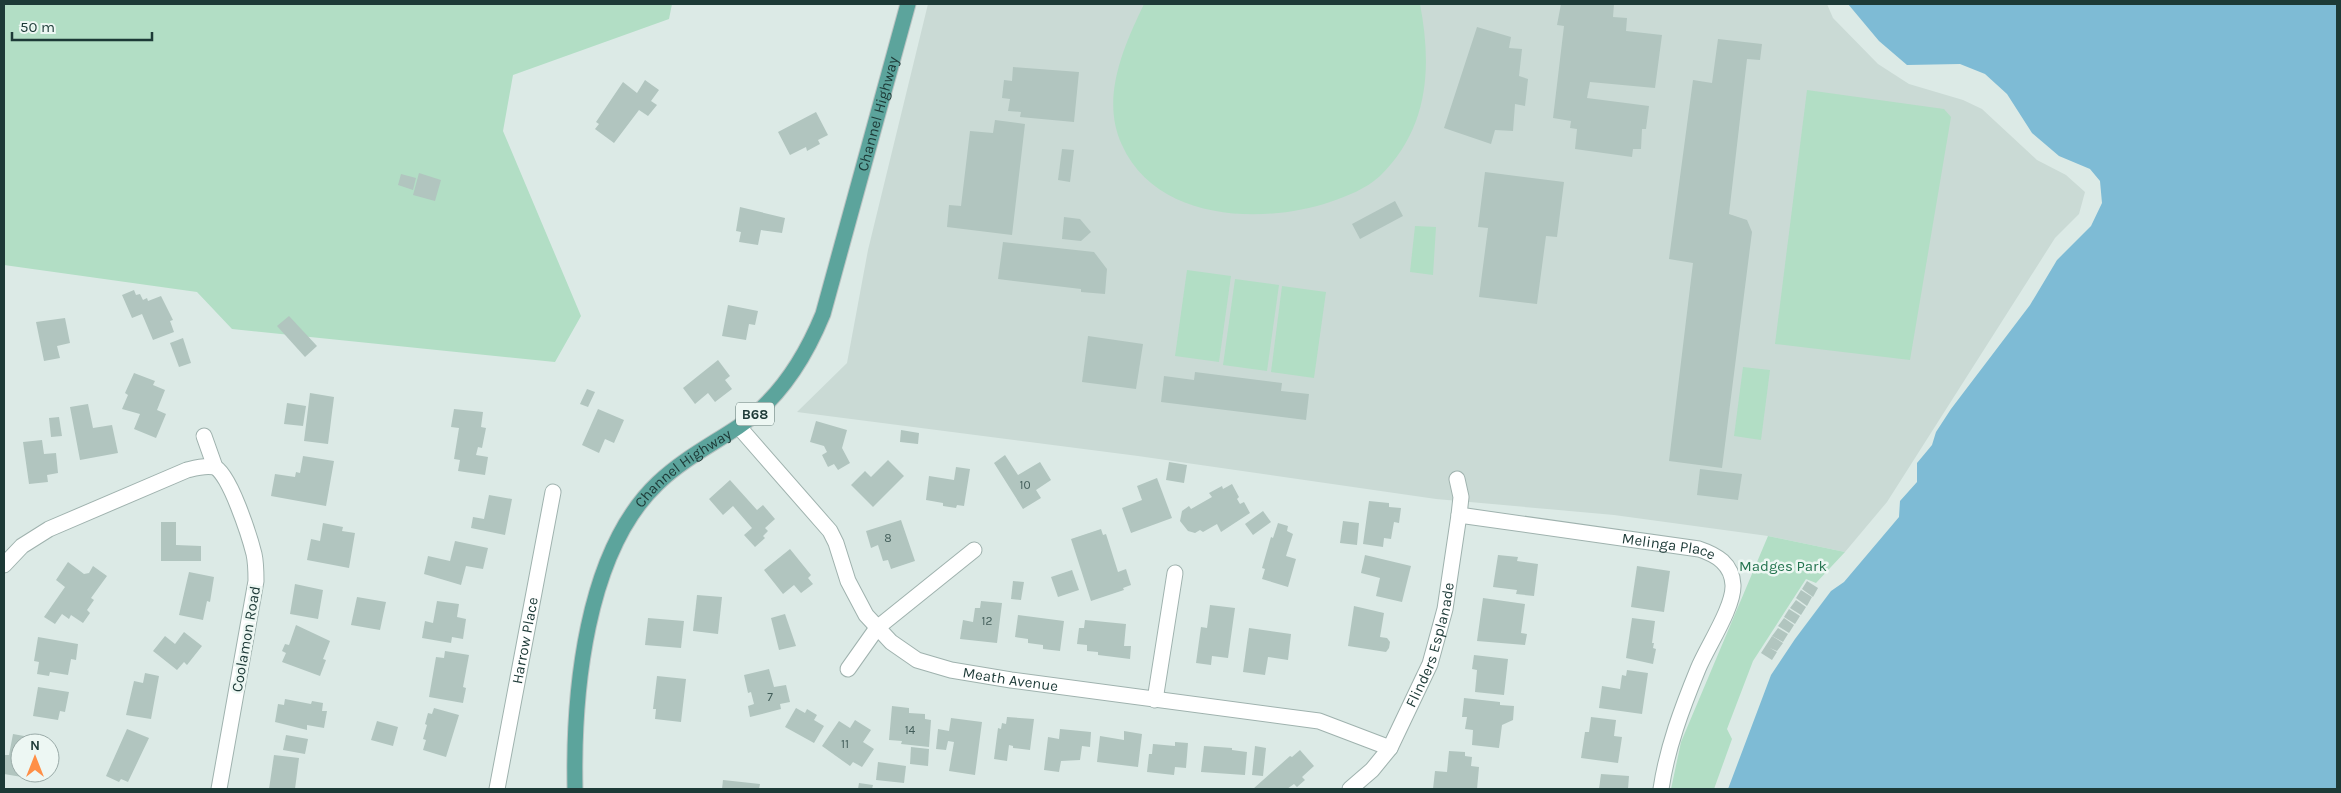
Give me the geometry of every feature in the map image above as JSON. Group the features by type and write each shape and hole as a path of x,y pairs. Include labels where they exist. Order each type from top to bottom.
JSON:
{"main road":[{"name":"Channel Highway","path":"575,789 577,718 581,675 596,594 613,544 625,522 639,503 658,483 709,445 739,427 772,399 795,370 814,337 823,314 908,4"}],"street":[{"name":"Meath Avenue","path":"739,427 830,531 857,600 877,628 903,652 934,666 1011,680 1319,721 1390,748"},
{"name":"Coolamon Road","path":"204,436 215,467 222,472 229,484 253,552 256,581 219,789"},
{"path":"4,565 22,546 49,529 187,470 215,467"},
{"name":"Flinders Esplanade","path":"1350,789 1372,770 1390,748 1404,723 1438,642 1459,515 1461,497 1457,479"},
{"name":"Harrow Place","path":"497,789 553,492"},
{"name":"Melinga Place","path":"1459,515 1699,549 1720,558 1727,565 1732,575 1732,596 1698,669 1670,746 1661,789"},
{"path":"848,669 877,628 974,550"},
{"path":"1155,700 1174,573"}],"shaded area":[{"path":"928,4 1827,4 1833,18 1878,64 1909,84 1963,100 1982,109 2037,160 2066,175 2085,192 2079,214 2055,238 1887,502 1845,552 1768,536 1614,515 1436,499 1138,456 797,412 847,363 868,250"}],"green space":[{"path":"4,4 672,4 669,19 513,75 503,131 581,316 555,362 232,329 197,292 4,265"},
{"path":"1144,4 1420,4 1426,51 1426,73 1423,96 1409,138 1396,157 1375,181 1356,192 1330,202 1303,209 1274,213 1243,214 1213,211 1185,202 1159,189 1138,170 1122,145 1113,109 1117,73 1122,55"},
{"path":"1807,90 1944,109 1951,117 1910,360 1775,344"},
{"path":"1415,226 1436,227 1433,275 1410,272"},
{"path":"1187,270 1231,276 1219,362 1175,356"},
{"path":"1235,279 1279,285 1267,371 1223,365"},
{"path":"1282,286 1326,292 1314,378 1271,372"},
{"path":"1743,367 1770,370 1761,440 1734,436"},
{"name":"Madges Park","path":"1768,536 1845,552 1816,583 1806,579 1753,661 1727,729 1732,739 1714,789 1671,789 1681,742"}],"water":[{"path":"1848,4 2337,4 2337,789 1728,789 1771,675 1831,591 1844,582 1899,517 1900,501 1917,482 1917,463 1932,445 1936,432 1951,409 2030,305 2057,260 2091,226 2102,203 2100,181 2090,169 2059,156 2032,133 2007,94 1985,74 1960,64 1907,65 1879,41"}],"building":[{"path":"1561,4 1614,4 1613,17 1627,18 1626,31 1662,35 1655,88 1590,82 1587,98 1649,106 1646,129 1642,129 1641,149 1633,149 1632,157 1575,149 1577,129 1570,128 1571,121 1553,118 1564,26 1557,25"},
{"path":"1477,27 1511,37 1509,48 1522,49 1519,76 1528,79 1525,106 1515,104 1513,131 1495,130 1491,144 1444,128"},
{"path":"1718,39 1762,44 1760,60 1747,59 1729,214 1747,220 1752,232 1722,468 1669,461 1693,263 1669,259 1693,80 1712,83"},
{"path":"1013,67 1079,72 1074,122 1020,117 1021,112 1008,111 1010,99 1002,98 1004,80 1012,81"},
{"path":"645,80 659,90 651,101 657,105 648,116 639,110 614,143 595,129 599,124 596,122 623,82 637,93"},
{"path":"816,112 828,135 818,140 820,144 807,151 806,147 790,155 778,132"},
{"path":"995,120 1025,124 1012,235 947,227 949,205 961,206 970,131 993,133"},
{"path":"1062,149 1074,150 1070,182 1058,180"},
{"path":"1485,172 1564,182 1557,237 1546,236 1537,304 1479,297 1488,228 1478,227"},
{"path":"419,173 441,180 435,201 413,195"},
{"path":"401,174 416,178 413,190 398,185"},
{"path":"1395,201 1403,216 1360,239 1352,224"},
{"path":"740,207 785,218 782,233 761,230 758,245 739,242 741,232 736,231"},
{"path":"1064,217 1080,219 1091,232 1081,241 1062,239"},
{"path":"1003,242 1094,252 1107,269 1105,294 1081,292 1081,289 998,279"},
{"path":"134,290 136,295 140,294 143,300 147,298 148,301 161,296 173,320 170,321 174,332 153,340 142,314 132,318 122,295"},
{"path":"728,305 758,311 755,325 749,324 746,340 722,336"},
{"path":"289,316 317,346 305,357 277,326"},
{"path":"65,318 70,343 57,346 60,358 44,361 36,322"},
{"path":"1088,336 1143,344 1136,389 1082,382"},
{"path":"183,338 191,363 179,367 170,343"},
{"path":"718,360 730,376 725,380 732,389 715,402 708,393 695,404 683,388"},
{"path":"1195,372 1282,383 1281,391 1309,394 1306,420 1161,402 1164,376 1194,380"},
{"path":"134,373 155,381 153,385 165,390 157,410 166,414 156,438 134,429 140,414 122,409 128,395 125,393"},
{"path":"587,389 595,392 588,407 580,404"},
{"path":"310,393 334,397 328,444 304,441"},
{"path":"287,403 306,406 303,426 284,424"},
{"path":"88,404 93,428 112,425 118,453 80,460 70,407"},
{"path":"454,409 483,412 481,427 486,428 482,448 478,447 476,455 488,457 485,475 458,471 460,460 454,459 459,428 451,427"},
{"path":"598,409 624,420 614,443 605,439 599,453 582,445"},
{"path":"59,417 62,436 51,437 49,418"},
{"path":"816,421 847,430 842,448 850,463 838,470 834,464 828,467 822,455 827,452 824,446 810,442"},
{"path":"901,430 919,433 918,444 900,442"},
{"path":"42,440 44,454 56,453 58,473 47,475 48,482 29,484 23,442"},
{"path":"1005,455 1018,475 1040,462 1051,480 1036,490 1041,498 1023,509 994,463"},
{"path":"303,456 334,461 326,506 271,496 275,474 295,477 296,472 300,473"},
{"path":"888,460 904,476 873,507 851,485 865,471 871,477"},
{"path":"1169,462 1187,465 1184,483 1166,480"},
{"path":"956,467 970,469 964,506 957,505 956,508 943,506 943,503 926,500 929,476 954,480"},
{"path":"1700,469 1742,474 1738,500 1697,495"},
{"path":"1157,478 1172,518 1131,533 1122,508 1142,500 1137,486"},
{"path":"730,480 757,510 763,505 775,519 765,528 768,531 763,536 765,538 755,547 744,535 752,528 733,506 723,515 709,499"},
{"path":"1232,484 1239,497 1237,499 1240,504 1244,502 1250,513 1221,532 1217,524 1203,532 1200,530 1195,533 1188,531 1180,521 1182,511 1189,506 1191,509 1212,497 1209,493 1222,486 1223,489"},
{"path":"489,495 512,499 505,535 471,528 473,517 484,519"},
{"path":"1369,501 1389,503 1389,507 1401,508 1399,523 1394,522 1391,539 1384,538 1383,547 1363,544"},
{"path":"1263,511 1271,522 1253,535 1245,524"},
{"path":"901,520 915,561 891,569 888,560 883,561 878,545 871,548 866,531"},
{"path":"1343,521 1359,523 1357,545 1340,543"},
{"path":"161,522 176,522 176,545 201,546 201,561 161,561"},
{"path":"323,523 343,527 342,531 355,533 349,568 307,560 311,539 320,541"},
{"path":"1278,523 1288,526 1287,531 1293,534 1286,556 1296,559 1288,587 1262,579 1265,569 1262,568 1271,537 1273,538"},
{"path":"1101,529 1103,535 1106,534 1118,572 1126,569 1131,585 1123,588 1124,590 1091,601 1071,539"},
{"path":"455,541 488,548 483,569 466,566 461,585 424,574 428,556 450,561"},
{"path":"790,549 811,575 808,578 813,584 801,593 794,585 783,594 764,570"},
{"path":"1365,555 1411,566 1402,602 1376,596 1380,578 1361,573"},
{"path":"1498,555 1518,557 1517,561 1538,564 1534,596 1516,594 1517,590 1493,587"},
{"path":"68,562 84,574 89,573 93,566 107,576 91,598 94,600 87,610 90,613 83,623 71,615 69,619 62,614 55,624 44,617 65,587 56,580"},
{"path":"1637,566 1670,571 1664,612 1631,607"},
{"path":"1072,570 1079,590 1058,597 1051,577"},
{"path":"189,572 214,577 210,602 207,601 203,620 179,615"},
{"path":"1013,581 1024,582 1021,600 1011,599"},
{"path":"1807,581 1818,588 1813,597 1802,589"},
{"path":"295,584 323,590 318,619 290,614"},
{"path":"1801,590 1812,597 1807,606 1796,598"},
{"path":"697,595 722,597 718,634 693,631"},
{"path":"357,597 386,602 380,630 351,625"},
{"path":"1483,598 1525,604 1521,633 1527,634 1525,645 1477,641"},
{"path":"1796,600 1806,607 1801,615 1790,608"},
{"path":"437,601 459,604 457,617 466,619 463,639 452,637 451,643 422,638 425,621 433,623"},
{"path":"981,601 1002,603 997,643 960,639 963,620 973,622 975,608 980,608"},
{"path":"1210,605 1235,608 1228,658 1212,656 1211,665 1196,663 1201,627 1207,628"},
{"path":"1354,606 1384,613 1380,637 1387,638 1390,642 1386,652 1348,646"},
{"path":"1789,609 1800,616 1795,624 1784,617"},
{"path":"785,614 796,646 779,650 771,618"},
{"path":"1018,615 1064,621 1060,651 1043,649 1043,645 1028,643 1028,639 1015,637"},
{"path":"648,618 684,621 681,648 645,645"},
{"path":"1632,618 1655,621 1652,643 1654,643 1653,648 1656,649 1653,664 1626,658"},
{"path":"1784,618 1794,625 1789,633 1778,626"},
{"path":"1085,620 1126,624 1124,646 1131,646 1130,659 1098,655 1098,652 1087,651 1087,645 1077,644 1079,628 1084,628"},
{"path":"296,625 330,641 323,659 326,660 320,676 282,662 286,653 282,651 285,644 289,645"},
{"path":"1249,628 1291,634 1288,660 1268,657 1265,675 1243,672"},
{"path":"1778,628 1788,634 1783,642 1772,636"},
{"path":"184,632 202,646 187,665 184,662 177,670 153,651 165,636 175,644"},
{"path":"1772,636 1783,643 1777,651 1770,648 1777,652 1772,660 1761,653"},
{"path":"38,637 78,644 76,660 71,659 68,675 50,672 49,676 37,674 39,662 34,661"},
{"path":"445,651 469,655 463,687 466,688 463,703 429,697 436,657 444,658"},
{"path":"1474,655 1508,659 1504,695 1475,692 1477,670 1472,669"},
{"path":"769,669 774,687 786,685 790,702 780,704 781,709 750,717 748,706 754,704 751,692 748,693 744,675"},
{"path":"1627,670 1648,673 1642,714 1599,708 1602,686 1620,689 1622,675 1626,676"},
{"path":"145,673 159,676 151,719 126,715 134,681 143,683"},
{"path":"657,676 686,679 681,722 655,719 656,709 653,709"},
{"path":"38,687 69,692 65,712 60,711 58,720 33,716"},
{"path":"1464,698 1500,702 1500,705 1514,706 1513,720 1502,725 1499,748 1472,745 1473,730 1465,729 1467,717 1462,717"},
{"path":"285,699 311,704 312,701 323,703 322,711 327,711 324,728 307,725 307,730 275,722 278,704 284,705"},
{"path":"892,706 909,708 909,713 925,714 925,719 931,720 929,747 901,744 902,741 889,740"},
{"path":"434,708 459,715 446,757 423,750 426,740 423,739 427,725 425,724 428,713 432,714"},
{"path":"796,708 805,713 807,709 817,715 814,720 824,726 814,743 785,727"},
{"path":"1007,717 1034,719 1030,750 1013,748 1013,746 1009,745 1007,761 994,759 998,728 1001,729 1002,723 1006,724"},
{"path":"1591,717 1616,720 1614,736 1622,737 1618,763 1581,758 1585,732 1589,732"},
{"path":"951,718 982,722 975,775 949,771 954,742 948,741 946,750 936,749 938,729 949,731"},
{"path":"855,720 871,730 863,742 874,749 862,767 853,762 850,766 822,746 839,721 850,728"},
{"path":"377,721 398,727 393,746 371,740"},
{"path":"127,729 149,738 128,782 121,779 119,782 106,776"},
{"path":"1060,729 1091,732 1090,747 1082,746 1080,760 1061,761 1059,772 1044,770 1048,737 1059,739"},
{"path":"1124,731 1142,734 1138,767 1097,762 1100,736 1124,740"},
{"path":"286,735 308,739 305,754 283,750"},
{"path":"1175,742 1188,743 1186,768 1175,767 1174,775 1147,772 1149,754 1152,754 1153,744 1175,746"},
{"path":"1204,746 1232,748 1232,750 1247,752 1245,775 1201,772"},
{"path":"1255,746 1266,748 1263,776 1252,775"},
{"path":"911,747 929,749 928,766 910,764"},
{"path":"10,750 10,775 4,774 5,755 9,755"},
{"path":"1300,750 1314,766 1302,777 1305,780 1297,787 1294,784 1287,789 1253,789 1290,756 1292,757"},
{"path":"1449,751 1465,752 1465,756 1472,757 1471,766 1479,767 1477,789 1433,789 1435,771 1447,772"},
{"path":"274,755 299,758 295,789 269,789"},
{"path":"878,762 906,766 904,783 876,780"},
{"path":"1601,774 1629,776 1628,789 1599,789"},
{"path":"723,780 760,784 759,789 722,789"},
{"path":"859,783 873,785 872,789 858,789"}]}
